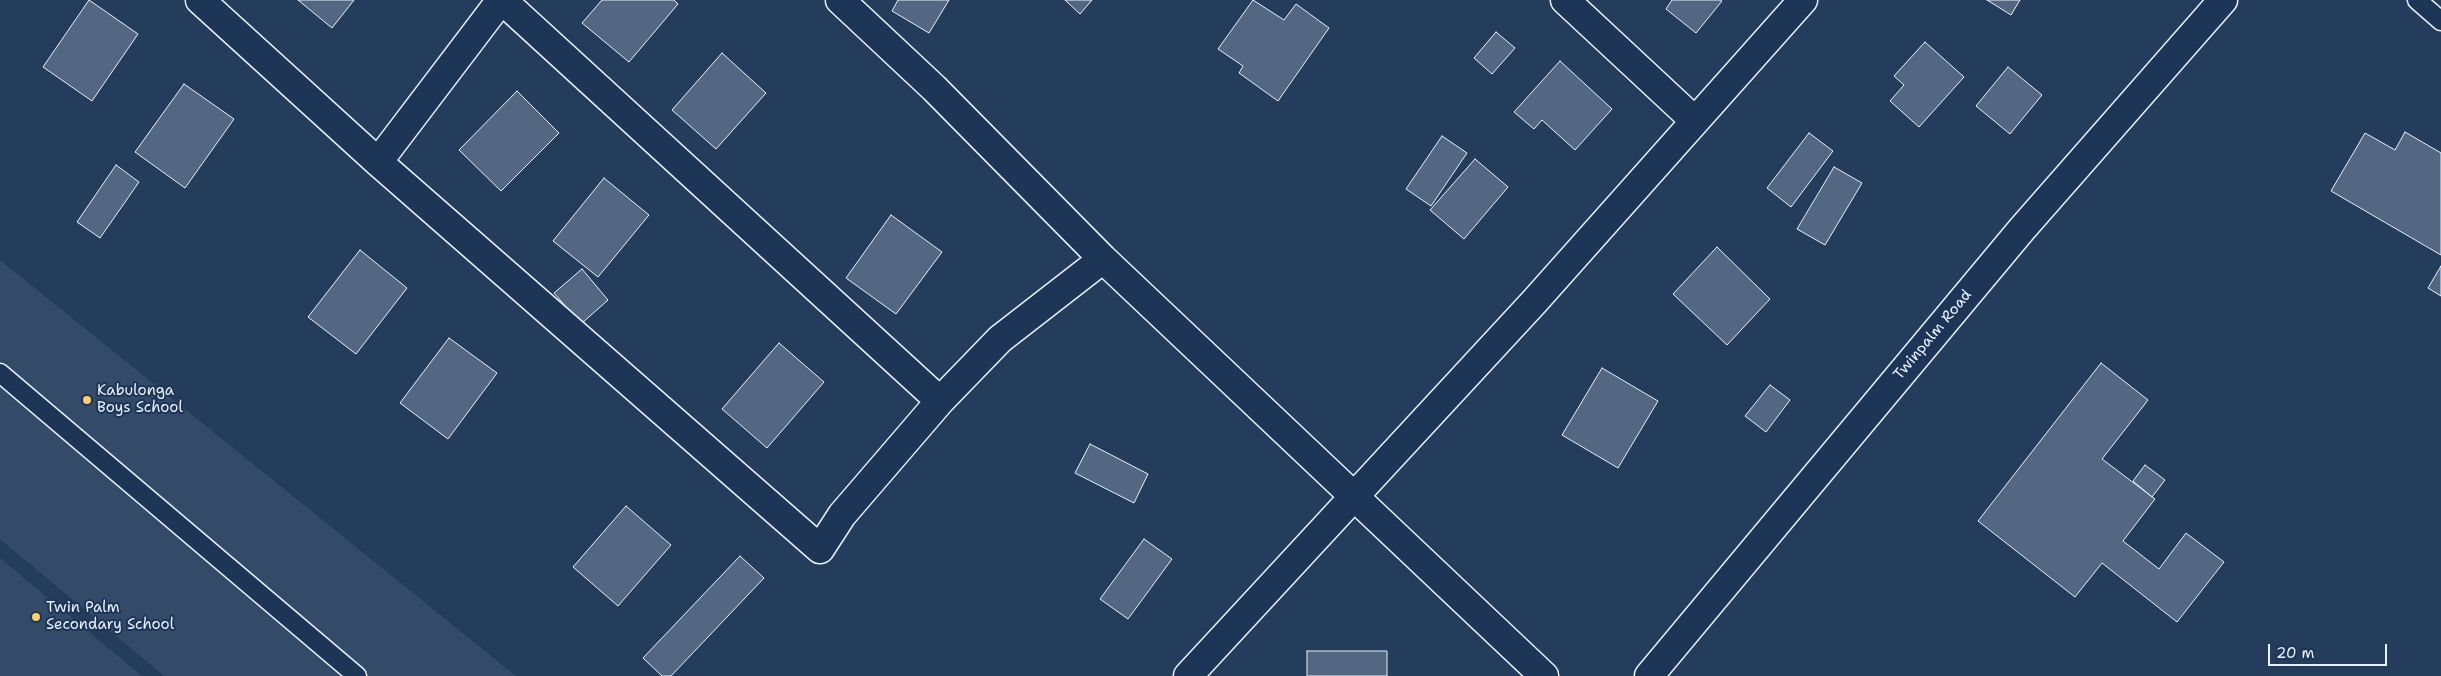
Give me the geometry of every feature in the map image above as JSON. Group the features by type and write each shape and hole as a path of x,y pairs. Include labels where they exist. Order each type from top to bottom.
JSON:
{"street":[{"path":"200,0 378,162 820,549 842,515 940,401 1000,339 1103,259"},
{"path":"378,162 501,0 940,401"},
{"path":"840,0 934,88 1103,259 1544,676"},
{"path":"1564,0 1695,121"},
{"path":"1188,676 1534,302 1803,0"},
{"name":"Twinpalm Road","path":"1649,676 2022,229 2223,0"}],"lane":[{"path":"2416,0 2441,21"},
{"path":"0,372 357,676"}],"shaded area":[{"name":"Kabulonga Boys School","path":"0,260 516,676 164,676 0,539"},
{"name":"Twin Palm Secondary School","path":"0,558 142,676 0,676"}],"building":[{"path":"89,0 138,34 92,101 43,67"},
{"path":"298,0 354,0 332,28"},
{"path":"602,0 674,0 678,4 629,62 582,23"},
{"path":"898,0 949,0 929,33 892,11"},
{"path":"1065,0 1092,0 1080,14"},
{"path":"1253,0 1284,20 1296,4 1329,28 1278,101 1239,73 1243,66 1218,49"},
{"path":"1672,0 1722,1 1696,33 1666,9"},
{"path":"1987,0 2020,0 2011,15"},
{"path":"1496,32 1515,48 1492,74 1474,58"},
{"path":"1925,42 1964,77 1919,127 1890,101 1904,85 1894,76"},
{"path":"722,53 766,93 716,149 672,110"},
{"path":"1560,61 1612,109 1575,150 1542,120 1534,129 1514,112"},
{"path":"2008,67 2042,95 2010,134 1976,106"},
{"path":"184,84 234,119 185,188 135,152"},
{"path":"517,91 559,133 501,191 459,150"},
{"path":"2405,132 2441,153 2441,255 2331,191 2365,133 2395,150"},
{"path":"1809,133 1833,151 1791,207 1767,188"},
{"path":"1442,136 1467,153 1431,206 1406,189"},
{"path":"1475,159 1508,187 1464,239 1430,210"},
{"path":"116,165 139,182 100,238 77,222"},
{"path":"1834,167 1862,183 1825,245 1797,229"},
{"path":"604,178 649,215 598,277 553,241"},
{"path":"891,215 942,252 896,314 846,278"},
{"path":"1717,247 1770,299 1727,345 1673,294"},
{"path":"360,250 407,288 356,354 308,317"},
{"path":"2441,266 2441,296 2428,288"},
{"path":"582,269 608,300 581,324 554,293"},
{"path":"449,338 497,373 448,439 400,403"},
{"path":"779,343 824,382 767,448 722,409"},
{"path":"2101,363 2148,400 2102,459 2155,499 2123,541 2159,569 2186,533 2224,562 2177,622 2102,563 2075,597 1978,521"},
{"path":"1602,368 1658,401 1618,468 1562,435"},
{"path":"1770,385 1790,400 1766,432 1745,416"},
{"path":"1090,444 1148,474 1134,503 1075,473"},
{"path":"2145,465 2165,480 2152,497 2133,481"},
{"path":"626,506 671,545 618,606 573,567"},
{"path":"1144,539 1172,559 1128,619 1100,599"},
{"path":"740,556 764,578 671,676 662,676 643,658"},
{"path":"1307,651 1387,651 1387,676 1307,676"}],"place":[{"name":"Kabulonga Boys School","path":"87,400"},
{"name":"Twin Palm Secondary School","path":"36,617"}]}
